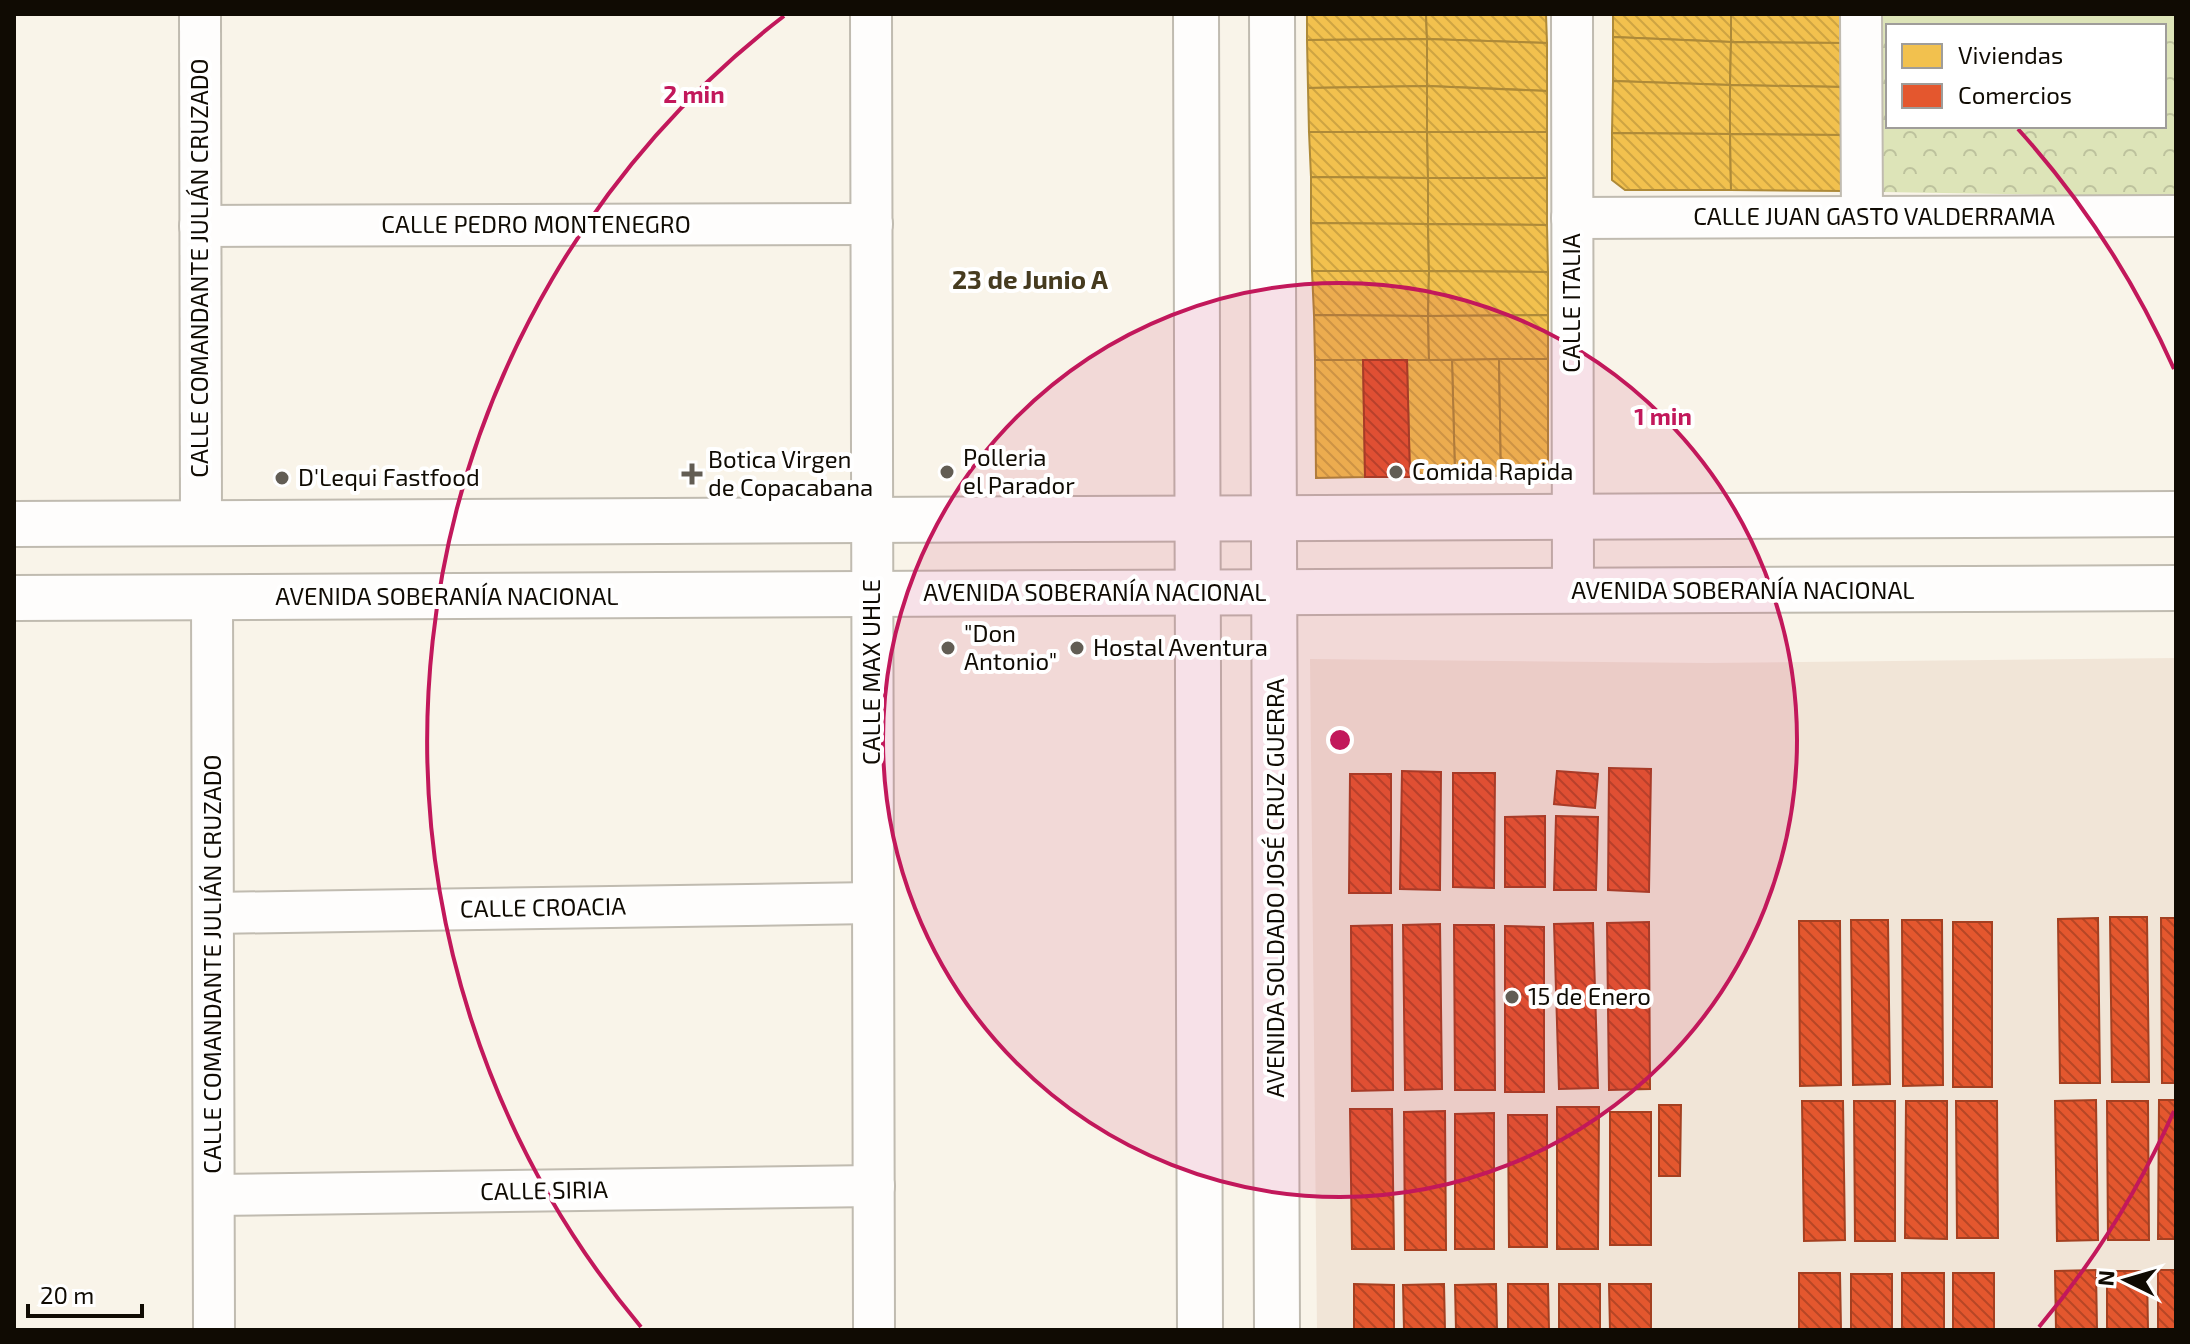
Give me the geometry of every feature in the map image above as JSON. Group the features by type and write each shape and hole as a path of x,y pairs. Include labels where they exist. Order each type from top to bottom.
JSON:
{"street":[{"name":"CALLE COMANDANTE JULIÁN CRUZADO","path":"200,14 201,523"},
{"name":"CALLE MAX UHLE","path":"871,14 874,1330"},
{"path":"1196,14 1200,1330"},
{"name":"AVENIDA SOLDADO JOSÉ CRUZ GUERRA","path":"1272,14 1277,1330"},
{"name":"CALLE ITALIA","path":"1572,14 1573,591"},
{"path":"1861,14 1862,217"},
{"name":"CALLE JUAN GASTO VALDERRAMA","path":"1572,218 2176,216"},
{"name":"CALLE PEDRO MONTENEGRO","path":"200,226 872,224"},
{"path":"14,524 2176,514"},
{"name":"AVENIDA SOBERANÍA NACIONAL","path":"14,598 2176,588"},
{"name":"CALLE COMANDANTE JULIÁN CRUZADO","path":"212,598 214,1330"},
{"name":"CALLE CROACIA","path":"213,913 873,903"},
{"name":"CALLE SIRIA","path":"214,1195 874,1186"}],"shaded area":[{"path":"2176,658 2176,1330 1317,1330 1310,659 1707,663"}],"green space":[{"path":"1883,14 2176,14 2176,197 1882,192"},
{"path":"1908,14 2119,14 2119,24 1908,24"}],"building: Viviendas":[{"path":"1307,14 1426,14 1427,39 1307,40"},
{"path":"1426,14 1546,14 1547,43 1427,39"},
{"path":"1613,14 1731,14 1731,42 1613,37"},
{"path":"1731,14 1843,14 1843,43 1731,42"},
{"path":"1613,37 1731,42 1730,85 1613,81"},
{"path":"1427,39 1427,86 1308,88 1307,40"},
{"path":"1427,39 1547,43 1547,91 1427,86"},
{"path":"1731,42 1843,43 1843,87 1730,85"},
{"path":"1613,81 1730,85 1730,134 1612,133"},
{"path":"1730,85 1843,87 1843,135 1730,134"},
{"path":"1427,86 1427,132 1309,132 1308,88"},
{"path":"1427,86 1547,91 1547,132 1427,132"},
{"path":"1309,132 1427,132 1428,178 1311,177"},
{"path":"1427,132 1547,132 1547,178 1428,178"},
{"path":"1612,133 1730,134 1731,190 1625,190 1612,180"},
{"path":"1730,134 1843,135 1843,191 1731,190"},
{"path":"1311,177 1428,178 1428,224 1311,223"},
{"path":"1428,178 1547,178 1547,225 1428,224"},
{"path":"1311,223 1428,224 1429,271 1312,271"},
{"path":"1428,224 1547,225 1548,272 1429,271"},
{"path":"1312,271 1429,271 1428,316 1314,315"},
{"path":"1429,271 1548,272 1548,315 1428,316"},
{"path":"1314,315 1428,316 1429,360 1315,360"},
{"path":"1548,315 1548,359 1429,360 1428,316"},
{"path":"1499,359 1501,476 1455,476 1452,360"},
{"path":"1499,359 1548,359 1548,475 1501,476"},
{"path":"1315,360 1363,360 1365,477 1316,478"},
{"path":"1407,360 1452,360 1455,476 1410,477"}],"building: Comercios":[{"path":"1363,360 1407,360 1410,477 1365,477"},
{"path":"1609,768 1651,769 1649,892 1608,890"},
{"path":"1402,771 1441,772 1440,890 1400,889"},
{"path":"1557,771 1598,774 1595,808 1554,804"},
{"path":"1453,773 1495,773 1494,888 1453,887"},
{"path":"1350,774 1391,774 1391,893 1349,893"},
{"path":"1545,816 1545,887 1505,887 1505,817"},
{"path":"1556,816 1598,817 1596,890 1554,890"},
{"path":"2110,917 2147,917 2149,1082 2112,1082"},
{"path":"2098,918 2100,1083 2060,1083 2058,919"},
{"path":"2161,918 2176,918 2176,1083 2162,1083"},
{"path":"1851,920 1888,920 1890,1084 1853,1085"},
{"path":"1902,920 1942,920 1943,1085 1903,1086"},
{"path":"1799,921 1840,921 1841,1085 1800,1086"},
{"path":"1649,922 1650,1089 1609,1090 1607,923"},
{"path":"1953,922 1992,922 1992,1087 1953,1087"},
{"path":"1593,923 1598,1088 1559,1089 1554,924"},
{"path":"1440,924 1442,1089 1405,1090 1403,925"},
{"path":"1392,925 1393,1090 1352,1091 1351,926"},
{"path":"1454,925 1494,925 1495,1090 1455,1090"},
{"path":"1505,926 1544,927 1544,1092 1505,1092"},
{"path":"2096,1100 2098,1240 2057,1241 2055,1101"},
{"path":"2159,1100 2176,1100 2176,1239 2158,1239"},
{"path":"1802,1101 1843,1101 1845,1240 1804,1241"},
{"path":"1854,1101 1895,1101 1895,1241 1855,1241"},
{"path":"1906,1101 1947,1101 1947,1239 1905,1238"},
{"path":"1956,1101 1997,1101 1998,1238 1957,1238"},
{"path":"2107,1101 2148,1101 2149,1240 2108,1240"},
{"path":"1659,1105 1681,1105 1680,1176 1659,1176"},
{"path":"1557,1107 1599,1107 1598,1249 1557,1249"},
{"path":"1350,1109 1392,1109 1394,1249 1352,1249"},
{"path":"1445,1111 1446,1250 1405,1250 1404,1112"},
{"path":"1610,1112 1651,1112 1651,1245 1610,1245"},
{"path":"1494,1113 1494,1249 1455,1249 1455,1114"},
{"path":"1508,1115 1547,1115 1547,1247 1509,1247"},
{"path":"2096,1270 2097,1330 2056,1330 2055,1271"},
{"path":"2158,1270 2176,1270 2176,1330 2158,1330"},
{"path":"2107,1271 2147,1271 2148,1330 2107,1330"},
{"path":"1799,1273 1840,1273 1841,1330 1799,1330"},
{"path":"1902,1273 1944,1273 1944,1330 1902,1330"},
{"path":"1953,1273 1994,1273 1994,1330 1953,1330"},
{"path":"1851,1274 1892,1274 1892,1330 1851,1330"},
{"path":"1354,1284 1394,1285 1394,1330 1354,1330"},
{"path":"1444,1284 1445,1330 1404,1330 1403,1285"},
{"path":"1496,1284 1497,1330 1456,1330 1455,1285"},
{"path":"1508,1284 1548,1284 1549,1330 1508,1330"},
{"path":"1559,1284 1600,1284 1600,1330 1559,1330"},
{"path":"1609,1284 1651,1284 1651,1330 1610,1330"}],"place":[{"name":"Polleria el Parador","path":"947,472"},
{"name":"Comida Rapida","path":"1396,472"},
{"name":"Botica Virgen de Copacabana","path":"692,474"},
{"name":"D'Lequi Fastfood","path":"282,478"},
{"name":"\"Don Antonio\"","path":"948,648"},
{"name":"Hostal Aventura","path":"1077,648"},
{"name":"15 de Enero","path":"1512,997"}],"district":[{"name":"23 de Junio A","path":"1030,280"}]}
